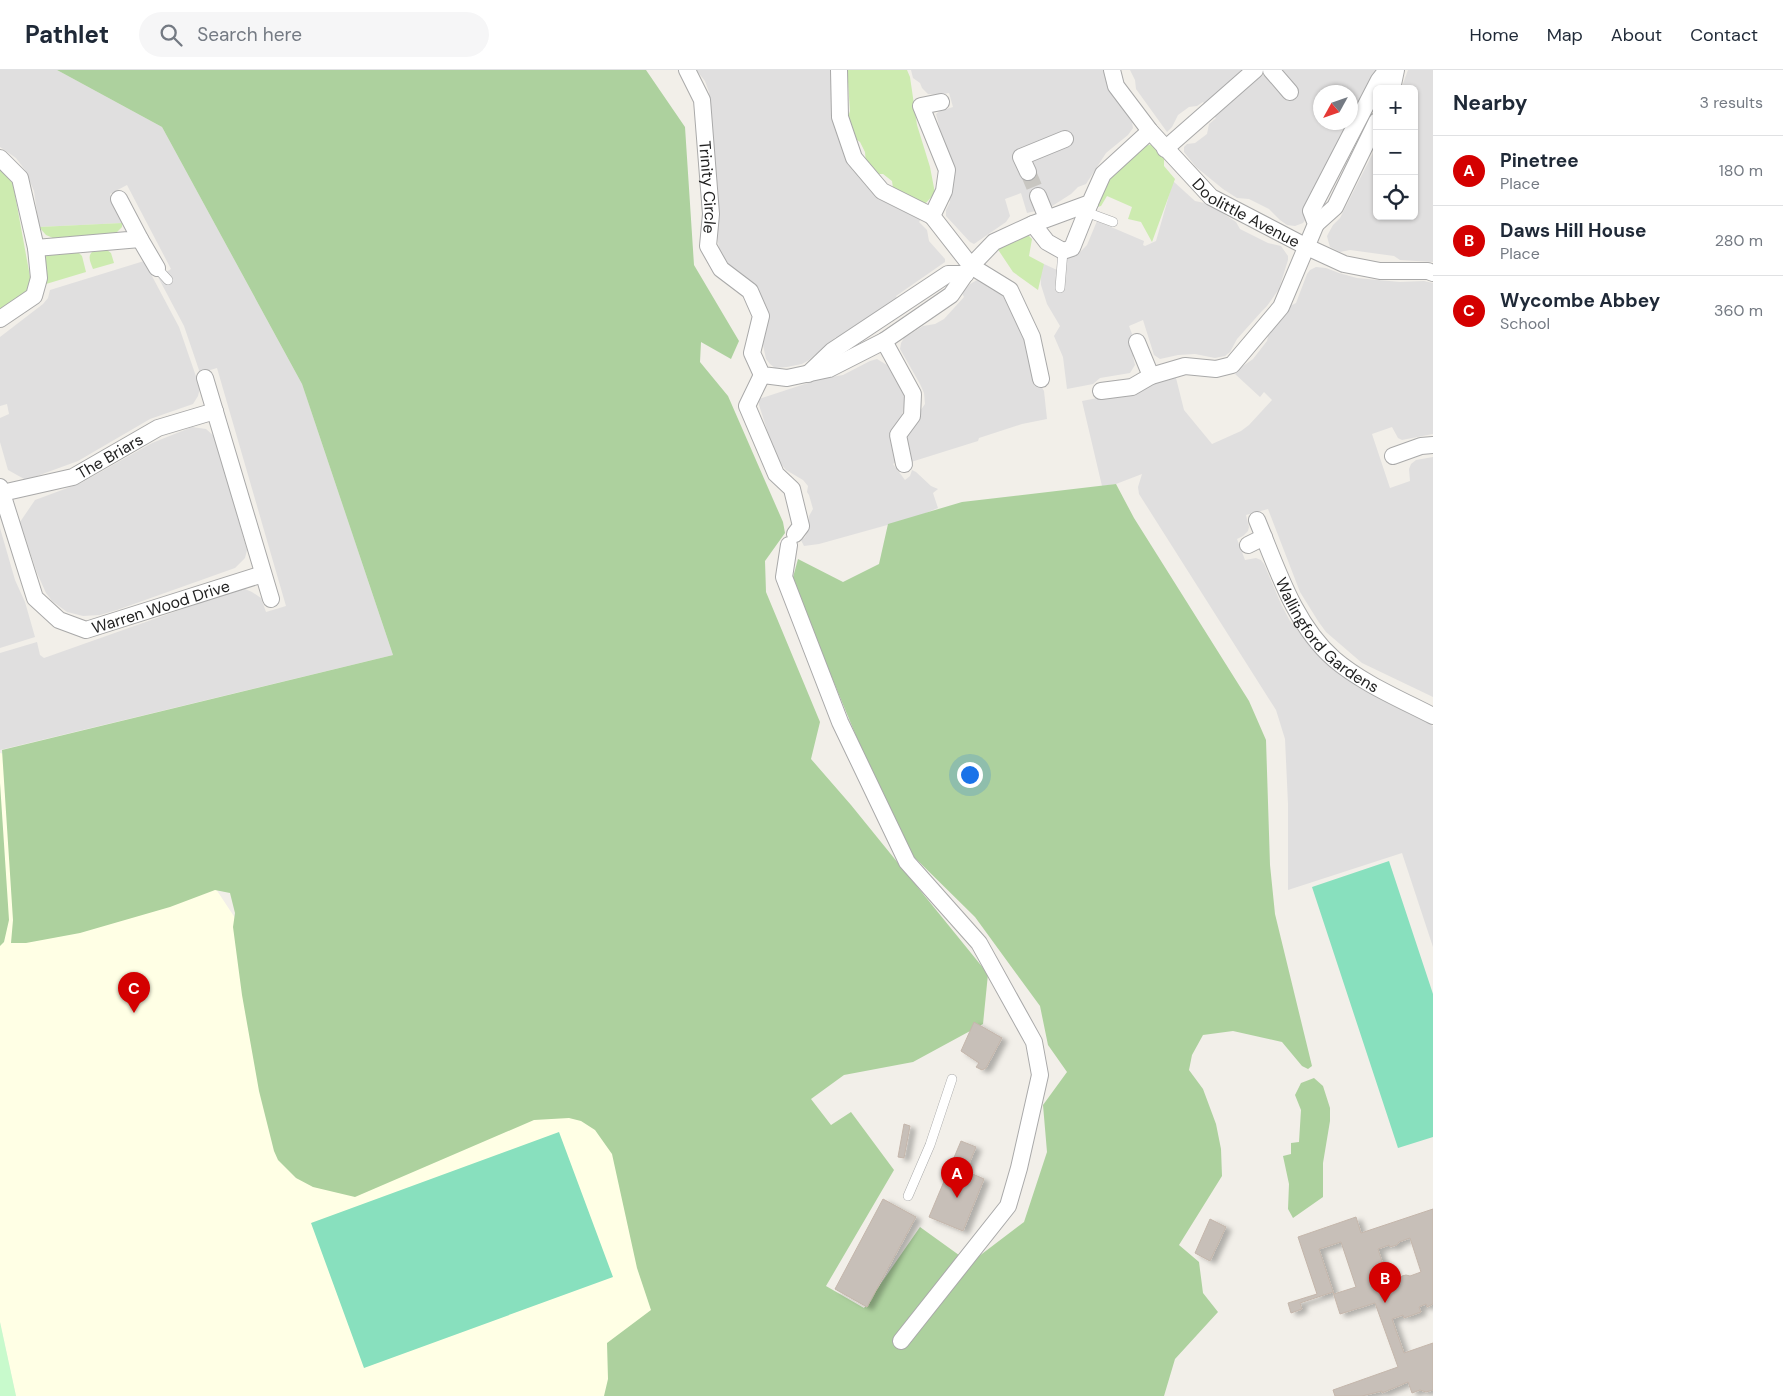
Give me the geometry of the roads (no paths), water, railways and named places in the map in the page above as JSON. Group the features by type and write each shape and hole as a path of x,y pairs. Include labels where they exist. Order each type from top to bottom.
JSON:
{"street":[{"name":"Trinity Circle","path":"687,70 702,100 711,214 708,246 721,268 750,291 762,316 752,353 762,376"},
{"path":"838,70 840,117 854,158 882,191 932,216 969,270 1010,290 1032,337 1041,379"},
{"name":"Doolittle Avenue","path":"1112,70 1116,86 1150,132 1211,197 1344,264 1380,271 1428,271 1433,273"},
{"path":"1165,149 1254,70"},
{"path":"1271,70 1290,92"},
{"path":"1316,224 1311,211 1379,80 1387,70"},
{"path":"1393,85 1396,70"},
{"path":"932,216 944,190 947,170 921,106 941,102"},
{"path":"1101,391 1132,387 1151,376 1185,366 1216,369 1232,365 1281,307 1316,224 1335,207 1373,130"},
{"path":"1038,196 1040,221 1047,242 1063,251 1072,248 1103,174 1150,132"},
{"path":"1028,172 1021,157 1065,139"},
{"path":"0,158 20,178 36,248 39,278 34,296 0,319"},
{"path":"119,199 157,268"},
{"path":"901,1341 1008,1206 1019,1168 1040,1075 1034,1042 979,943 907,862 840,722 784,577 792,540 801,526 792,489 776,474 747,406 762,376 787,378 829,369 884,341 951,295 969,270 994,242 1040,221 1088,207"},
{"path":"36,248 140,239"},
{"path":"808,374 832,351 948,274 969,270"},
{"path":"884,341 913,394 912,416 898,435 904,464"},
{"path":"1137,342 1151,376"},
{"path":"205,378 271,599"},
{"name":"The Briars","path":"1,490 74,477 158,428 215,411"},
{"path":"1392,456 1421,446 1433,445"},
{"name":"Warren Wood Drive","path":"1,490 35,598 59,620 86,630 263,574"},
{"name":"Wallingford Gardens","path":"1257,520 1289,595 1300,617 1314,637 1334,658 1357,675 1433,716"},
{"path":"1248,545 1264,537"}],"lane":[{"path":"1088,207 1113,222"},
{"path":"1060,288 1063,251"},
{"path":"157,268 168,280"},
{"path":"908,1196 930,1145 952,1079"}],"tunnel":[{"path":"1028,172 1038,196"}],"place":[{"name":"Wycombe Abbey","path":"134,1013"},
{"name":"Pinetree","path":"957,1198"},
{"name":"Daws Hill House","path":"1385,1303"}]}
